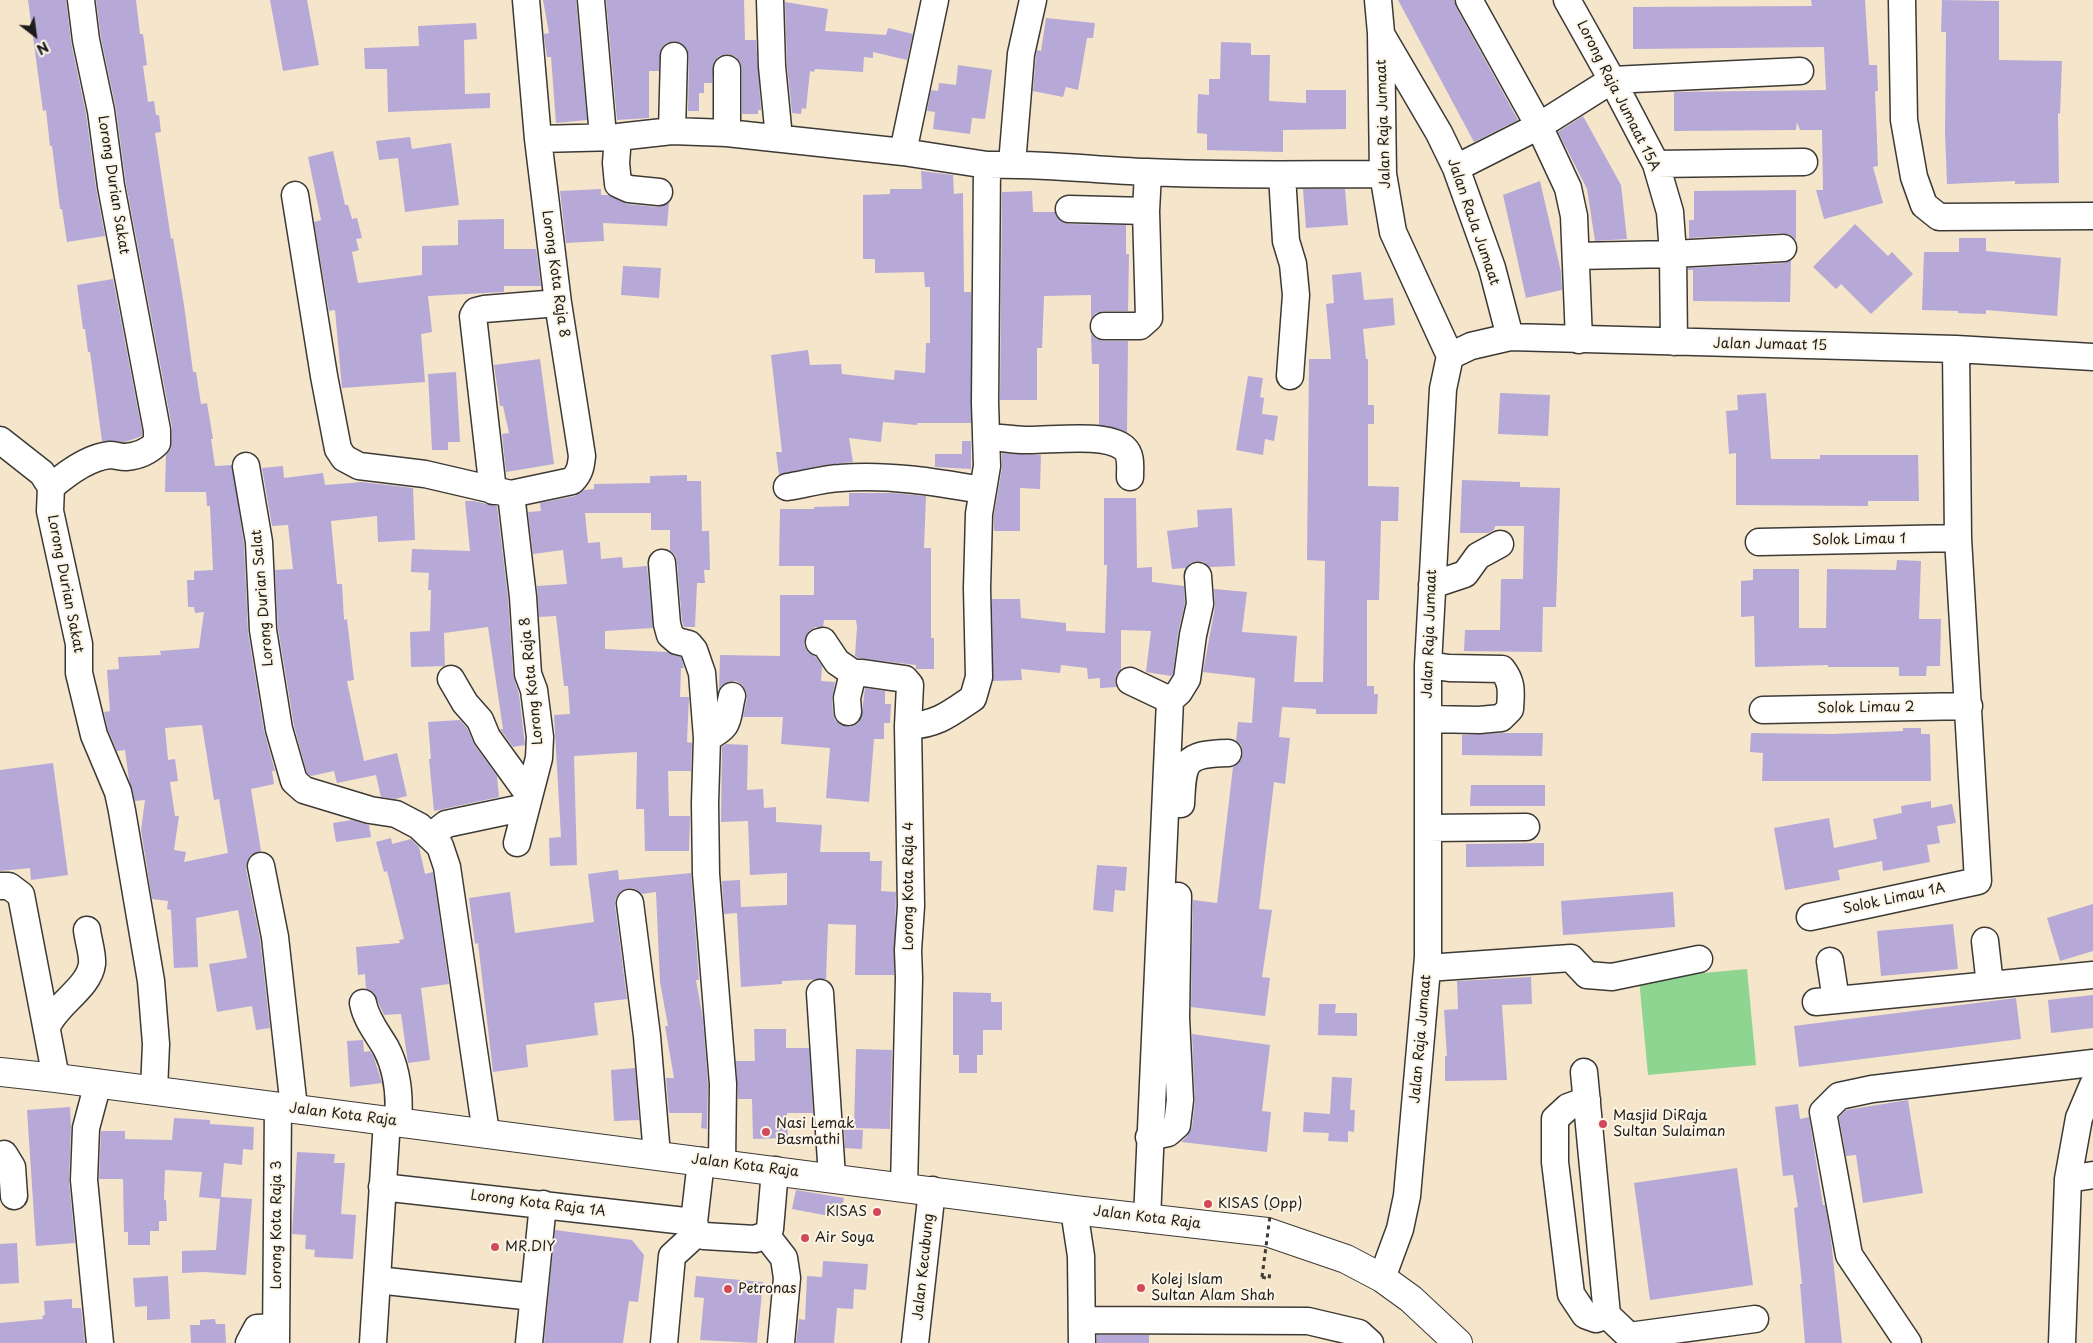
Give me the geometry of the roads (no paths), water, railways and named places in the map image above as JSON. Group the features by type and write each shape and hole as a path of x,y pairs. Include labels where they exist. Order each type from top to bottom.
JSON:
{"main road":[{"name":"Jalan Kota Raja","path":"0,1072 154,1090 1074,1210 1267,1232 1346,1259 1382,1278 1411,1299 1458,1343"}],"street":[{"name":"Lorong Durian Sakat","path":"81,0 86,40 101,111 111,186 158,443 149,452 125,457 109,455 80,466 51,487 50,511 79,644 79,673 94,735 118,792 130,854 151,981 156,1044 154,1090"},
{"name":"Lorong Kota Raja 8","path":"295,195 324,376 338,449 344,458 359,466 425,474 502,493 572,481 578,475 582,466 582,456 558,304 538,139 526,0"},
{"path":"591,0 618,184 629,189 659,192"},
{"path":"770,0 772,66 779,138"},
{"path":"903,152 935,0"},
{"path":"908,726 941,720 973,698 979,677 977,588 979,514 987,466 1000,164 1033,0"},
{"name":"Jalan Raja Jumaat","path":"1378,0 1381,33 1383,174 1393,232 1450,356 1443,389 1428,665 1427,968 1407,1196 1400,1229 1382,1278"},
{"path":"1469,0 1539,126 1568,188 1574,216 1579,340"},
{"path":"1902,0 1904,120 1914,177 1924,205 1939,217 2093,216"},
{"name":"Lorong Raja Jumaat 15A","path":"1570,1 1656,164 1670,212 1673,254 1674,342"},
{"name":"Jalan RaJa Jumaat","path":"1381,33 1439,133 1456,168 1492,268 1510,337"},
{"path":"672,131 674,56"},
{"path":"727,69 727,133"},
{"path":"1456,168 1539,126 1612,80 1800,71"},
{"path":"538,139 672,131 727,133 1000,164 1148,192"},
{"path":"1656,164 1804,162"},
{"path":"1069,209 1148,192 1383,174"},
{"path":"1290,182 1286,241 1293,264 1296,294 1290,376"},
{"path":"1104,326 1140,326 1149,318 1148,192"},
{"path":"1576,256 1673,254 1783,248"},
{"path":"502,493 473,316 476,311 484,309 558,304"},
{"name":"Jalan Jumaat 15","path":"1450,356 1472,346 1510,337 1956,349 2093,357"},
{"path":"1956,349 1958,538 1969,706"},
{"path":"987,437 1008,437 1024,440 1094,439 1114,443 1124,448 1130,459 1130,477"},
{"path":"0,440 42,473 51,487"},
{"name":"Lorong Durian Salat","path":"246,466 260,542 263,630 279,729 294,781 304,790 370,810 396,814 419,826 440,846 447,868 486,1133"},
{"path":"787,487 839,478 877,477 919,479 982,490"},
{"name":"Lorong Kota Raja 8","path":"502,493 523,597 528,674 534,690 540,737 539,758 517,843"},
{"name":"Solok Limau 1","path":"1759,542 1958,538"},
{"path":"1432,585 1465,574 1478,556 1500,544"},
{"path":"662,564 667,624 670,635 677,641 689,644 694,650 702,673 707,738 705,802 706,874 723,1084 711,1162 695,1228 672,1256 664,1343"},
{"path":"1147,1218 1149,1137 1170,700 1179,692 1187,679 1193,635 1200,604 1198,576"},
{"path":"819,642 823,641 837,662 853,673 847,698 848,712"},
{"path":"1428,665 1450,668 1502,669 1509,679 1511,689 1510,709 1501,718 1479,720 1428,719"},
{"name":"Lorong Kota Raja 4","path":"853,673 905,679 910,684 908,726 911,906 908,950 909,988 904,1187"},
{"path":"431,836 446,824 527,801 487,737 480,720 465,703 451,679"},
{"path":"1130,681 1170,700"},
{"path":"707,738 721,730 729,717 732,696"},
{"name":"Solok Limau 2","path":"1763,710 1969,706"},
{"name":"Solok Limau 1A","path":"1810,918 1978,882 1969,706"},
{"path":"1149,1137 1168,1134 1177,1125 1180,1100 1176,1018 1182,775 1187,763 1198,755 1228,753"},
{"path":"1428,828 1526,828"},
{"name":"Lorong Kota Raja 3","path":"261,866 275,937 286,1107 276,1335"},
{"path":"0,886 9,886 21,895 56,1078"},
{"path":"630,903 647,1036 657,1155"},
{"path":"47,1027 51,1017 78,989 90,972 92,963 87,930"},
{"path":"1985,941 1990,985"},
{"path":"1427,968 1570,958 1587,975 1612,977 1699,959"},
{"path":"1830,961 1826,1001 2093,976"},
{"path":"820,993 832,1178"},
{"path":"362,1003 364,1011 387,1050 400,1095 392,1121 382,1186 373,1343"},
{"path":"1908,1343 1849,1255 1823,1112 1839,1096 1872,1089 2093,1063"},
{"path":"1584,1072 1607,1315 1630,1340 1755,1319"},
{"path":"98,1083 86,1128 84,1180 100,1343"},
{"path":"2062,1343 2081,1177 2079,1118 2093,1085"},
{"path":"1151,1101 1180,1100"},
{"path":"1587,1100 1568,1107 1555,1120 1555,1162 1571,1294 1585,1315 1596,1319 1607,1315"},
{"path":"0,1155 4,1154 12,1167 14,1196"},
{"path":"1555,1162 1593,1162"},
{"path":"775,1170 770,1229 766,1236 784,1258 787,1278 781,1343"},
{"name":"Lorong Kota Raja 1A","path":"382,1186 543,1204 695,1228 704,1236 756,1239 766,1236"},
{"name":"Jalan Kecubung","path":"915,1343 932,1190"},
{"path":"529,1343 543,1204"},
{"path":"1074,1210 1081,1256 1082,1331 1308,1321 1359,1333 1370,1343"},
{"path":"377,1280 534,1297"},
{"path":"249,1343 257,1328 276,1335"}],"place":[{"name":"Masjid DiRaja Sultan Sulaiman","path":"1603,1124"},
{"name":"Nasi Lemak Basmathi","path":"766,1132"},
{"name":"KISAS (Opp)","path":"1208,1204"},
{"name":"KISAS","path":"877,1212"},
{"name":"Air Soya","path":"805,1238"},
{"name":"MR.DIY","path":"495,1247"},
{"name":"Kolej Islam Sultan Alam Shah","path":"1141,1288"},
{"name":"Petronas","path":"728,1289"}]}
